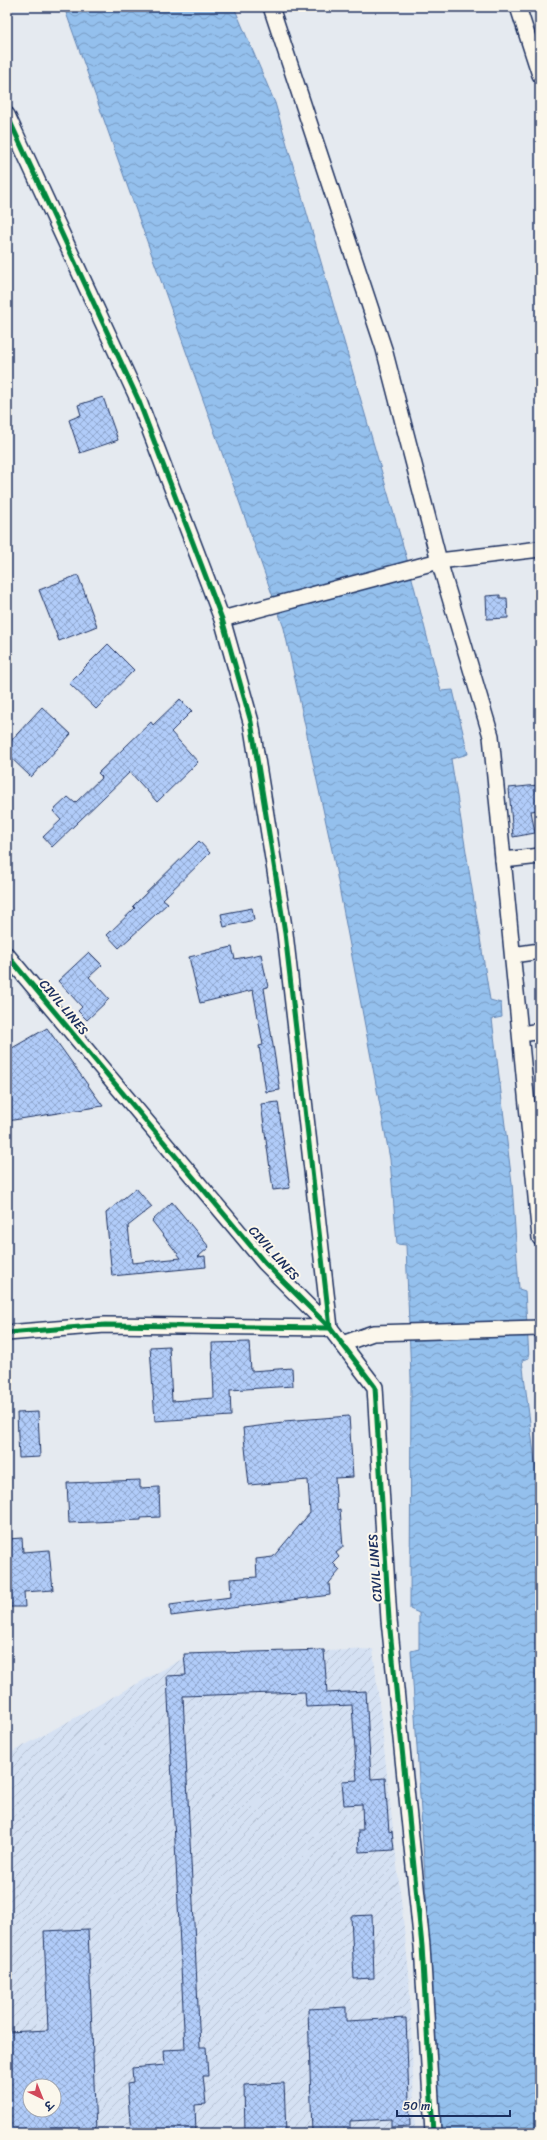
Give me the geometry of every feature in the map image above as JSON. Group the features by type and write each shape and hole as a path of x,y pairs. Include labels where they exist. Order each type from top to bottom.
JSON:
{"street":[{"path":"271,7 384,349 439,561 491,736 540,1238"},
{"path":"518,7 540,75"},
{"path":"7,115 138,399 222,619 251,722 285,933 330,1328 105,1325 7,1333"},
{"path":"222,619 439,561 540,549"},
{"path":"504,860 540,856"},
{"path":"513,955 540,951"},
{"name":"CIVIL LINES","path":"7,955 265,1263 330,1328 374,1387 390,1620 422,1946 434,2133"},
{"path":"342,1344 373,1333 538,1328"}],"shaded area":[{"path":"373,1649 409,1973 415,2133 7,2133 7,1755 186,1657"}],"water":[{"path":"64,7 234,7 275,103 408,563 441,691 453,690 468,754 451,759 490,1000 501,1003 502,1017 492,1019 512,1183 519,1289 525,1291 529,1358 522,1360 540,1501 540,2133 441,2133 411,1651 419,1649 419,1613 410,1609 411,1378 406,1245 397,1244 390,1159 333,855 284,628"}],"building":[{"path":"103,397 118,440 80,453 69,420 81,415 78,405"},
{"path":"78,575 97,626 59,641 39,590"},
{"path":"500,595 500,598 507,598 508,618 487,619 486,596"},
{"path":"108,644 134,670 96,709 69,683"},
{"path":"180,699 192,711 171,732 198,762 157,802 130,772 52,847 43,837 61,820 53,811 68,797 75,803 102,777 98,773 151,722 153,725"},
{"path":"42,707 71,734 31,777 7,754 7,745"},
{"path":"538,785 540,810 531,811 535,833 513,837 509,788"},
{"path":"199,841 210,853 163,899 168,903 119,948 107,935 135,908 133,906"},
{"path":"252,908 254,920 224,927 221,914"},
{"path":"232,947 235,959 261,954 268,987 264,988 280,1090 266,1092 259,1046 263,1045 253,990 200,1003 189,957"},
{"path":"89,952 102,965 89,977 109,999 87,1020 78,1011 82,1007 58,981"},
{"path":"47,1028 103,1106 7,1121 7,1051"},
{"path":"278,1102 290,1188 273,1190 261,1104"},
{"path":"136,1188 152,1207 128,1226 132,1263 181,1258 152,1221 172,1202 209,1247 198,1257 205,1256 206,1267 112,1276 106,1213"},
{"path":"249,1342 251,1371 292,1368 293,1386 230,1390 231,1416 155,1421 150,1347 169,1346 172,1401 214,1398 212,1343"},
{"path":"38,1412 40,1457 19,1458 17,1413"},
{"path":"349,1416 353,1477 335,1478 337,1510 340,1509 343,1547 336,1553 339,1557 333,1563 340,1570 329,1583 330,1595 171,1616 170,1605 231,1597 230,1579 257,1577 256,1559 273,1557 310,1513 308,1480 249,1485 243,1428 283,1423 284,1421"},
{"path":"140,1480 140,1488 159,1487 160,1517 141,1518 141,1520 69,1523 67,1483"},
{"path":"22,1538 23,1552 49,1550 53,1590 24,1592 25,1607 10,1607 8,1539"},
{"path":"324,1650 327,1693 366,1691 371,1779 385,1778 389,1832 392,1831 394,1850 359,1852 358,1830 363,1830 362,1804 344,1805 342,1781 357,1780 352,1705 306,1707 305,1692 183,1696 200,2047 206,2047 208,2076 203,2076 206,2104 195,2105 196,2133 131,2133 127,2084 133,2083 132,2068 165,2065 164,2050 185,2049 167,1676 186,1675 184,1654"},
{"path":"372,1915 374,1978 354,1979 351,1916"},
{"path":"88,1929 96,2133 7,2133 7,2032 48,2030 44,1931"},
{"path":"346,2007 346,2021 406,2018 410,2126 391,2127 391,2119 350,2121 350,2133 312,2133 308,2009"},
{"path":"284,2083 286,2133 245,2133 244,2085"}],"cycle path":[{"path":"7,115 138,399 222,619 251,722 285,933 330,1328 105,1325 7,1333"},
{"path":"7,955 265,1263 330,1328 375,1387 389,1620 422,1946 433,2133"}]}
